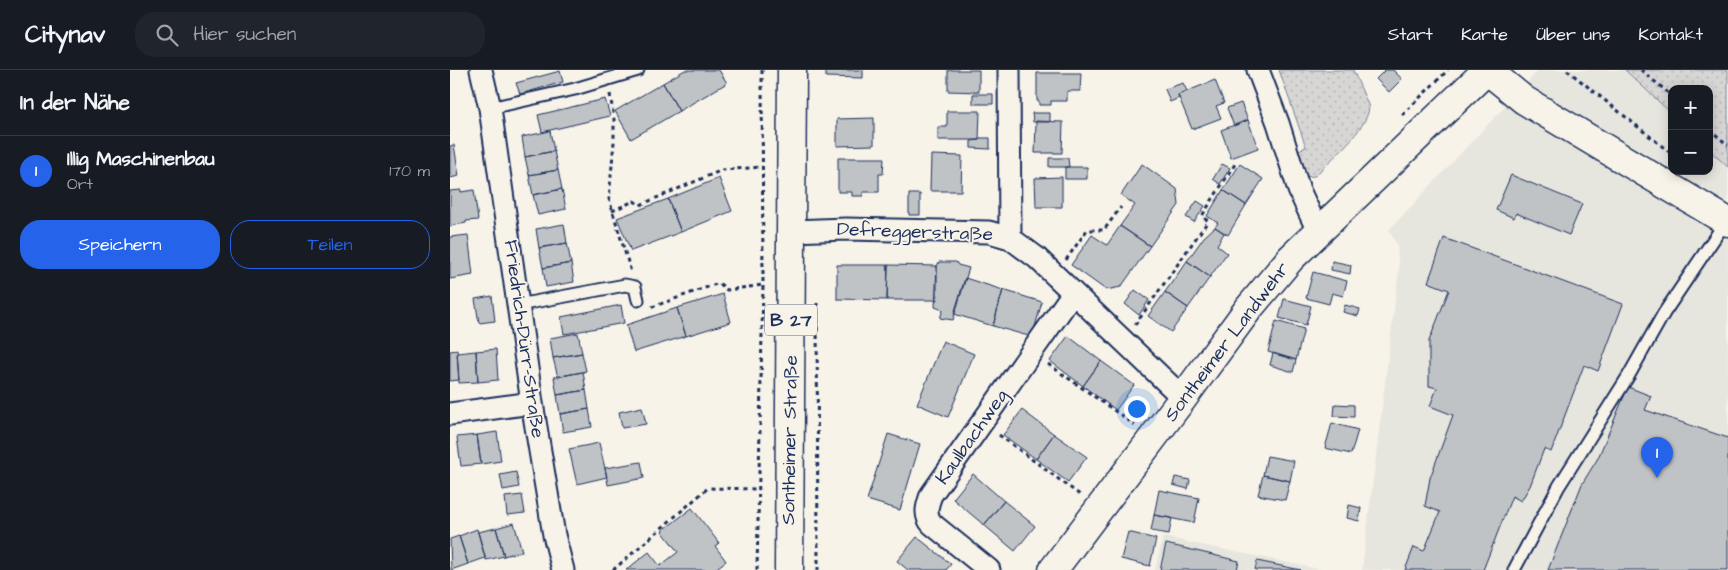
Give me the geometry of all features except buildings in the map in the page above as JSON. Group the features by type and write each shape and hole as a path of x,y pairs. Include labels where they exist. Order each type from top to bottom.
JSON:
{"street":[{"name":"Friedrich-Dürr-Straße","path":"481,70 490,108 532,402 554,535 563,570"},
{"name":"Sontheimer Straße","path":"789,570 792,70"},
{"path":"1009,70 1010,238"},
{"path":"1258,70 1300,190 1318,231"},
{"path":"1487,70 1524,100 1727,221"},
{"name":"Sontheimer Landwehr","path":"1053,570 1264,289 1318,231 1357,196 1487,70"},
{"name":"Defreggerstraße","path":"792,231 846,229 988,232 1010,238 1020,244 1055,276 1183,398"},
{"name":"Kaulbachweg","path":"989,570 932,524 926,510 931,495 1073,293"},
{"path":"450,414 532,402"}],"lane":[{"path":"490,108 575,89 638,70"},
{"path":"1514,570 1559,486 1629,375 1664,313 1727,221"},
{"path":"518,305 625,285 634,287 638,300"}],"path":[{"path":"757,570 763,285 762,70"},
{"path":"1566,70 1668,151"},
{"path":"1641,70 1668,93"},
{"path":"607,79 614,119 614,160 609,198 634,287"},
{"path":"1710,130 1728,145"},
{"path":"1123,342 1208,221 1202,216 1237,160"},
{"path":"612,211 634,201 640,204 722,170 762,166"},
{"path":"1055,276 1087,230 1104,230 1121,207"},
{"path":"638,300 652,307 719,283 727,290 763,285"},
{"path":"816,297 818,570"},
{"path":"1032,352 1135,426"},
{"path":"982,422 1082,496"},
{"path":"612,570 708,488 759,489"}],"shaded area":[{"path":"1279,70 1353,70 1369,107 1367,116 1355,134 1315,176 1303,177 1296,151 1306,147"},
{"path":"1539,70 1625,70 1668,110 1668,175 1713,175 1713,154 1728,167 1728,570 1362,570 1399,269 1397,245 1389,230"},
{"path":"1625,70 1728,70 1728,167 1713,154 1713,85 1668,85 1668,110"},
{"path":"1163,537 1323,570 1155,570"}],"place":[{"name":"Illig Maschinenbau","path":"1657,478"}]}
